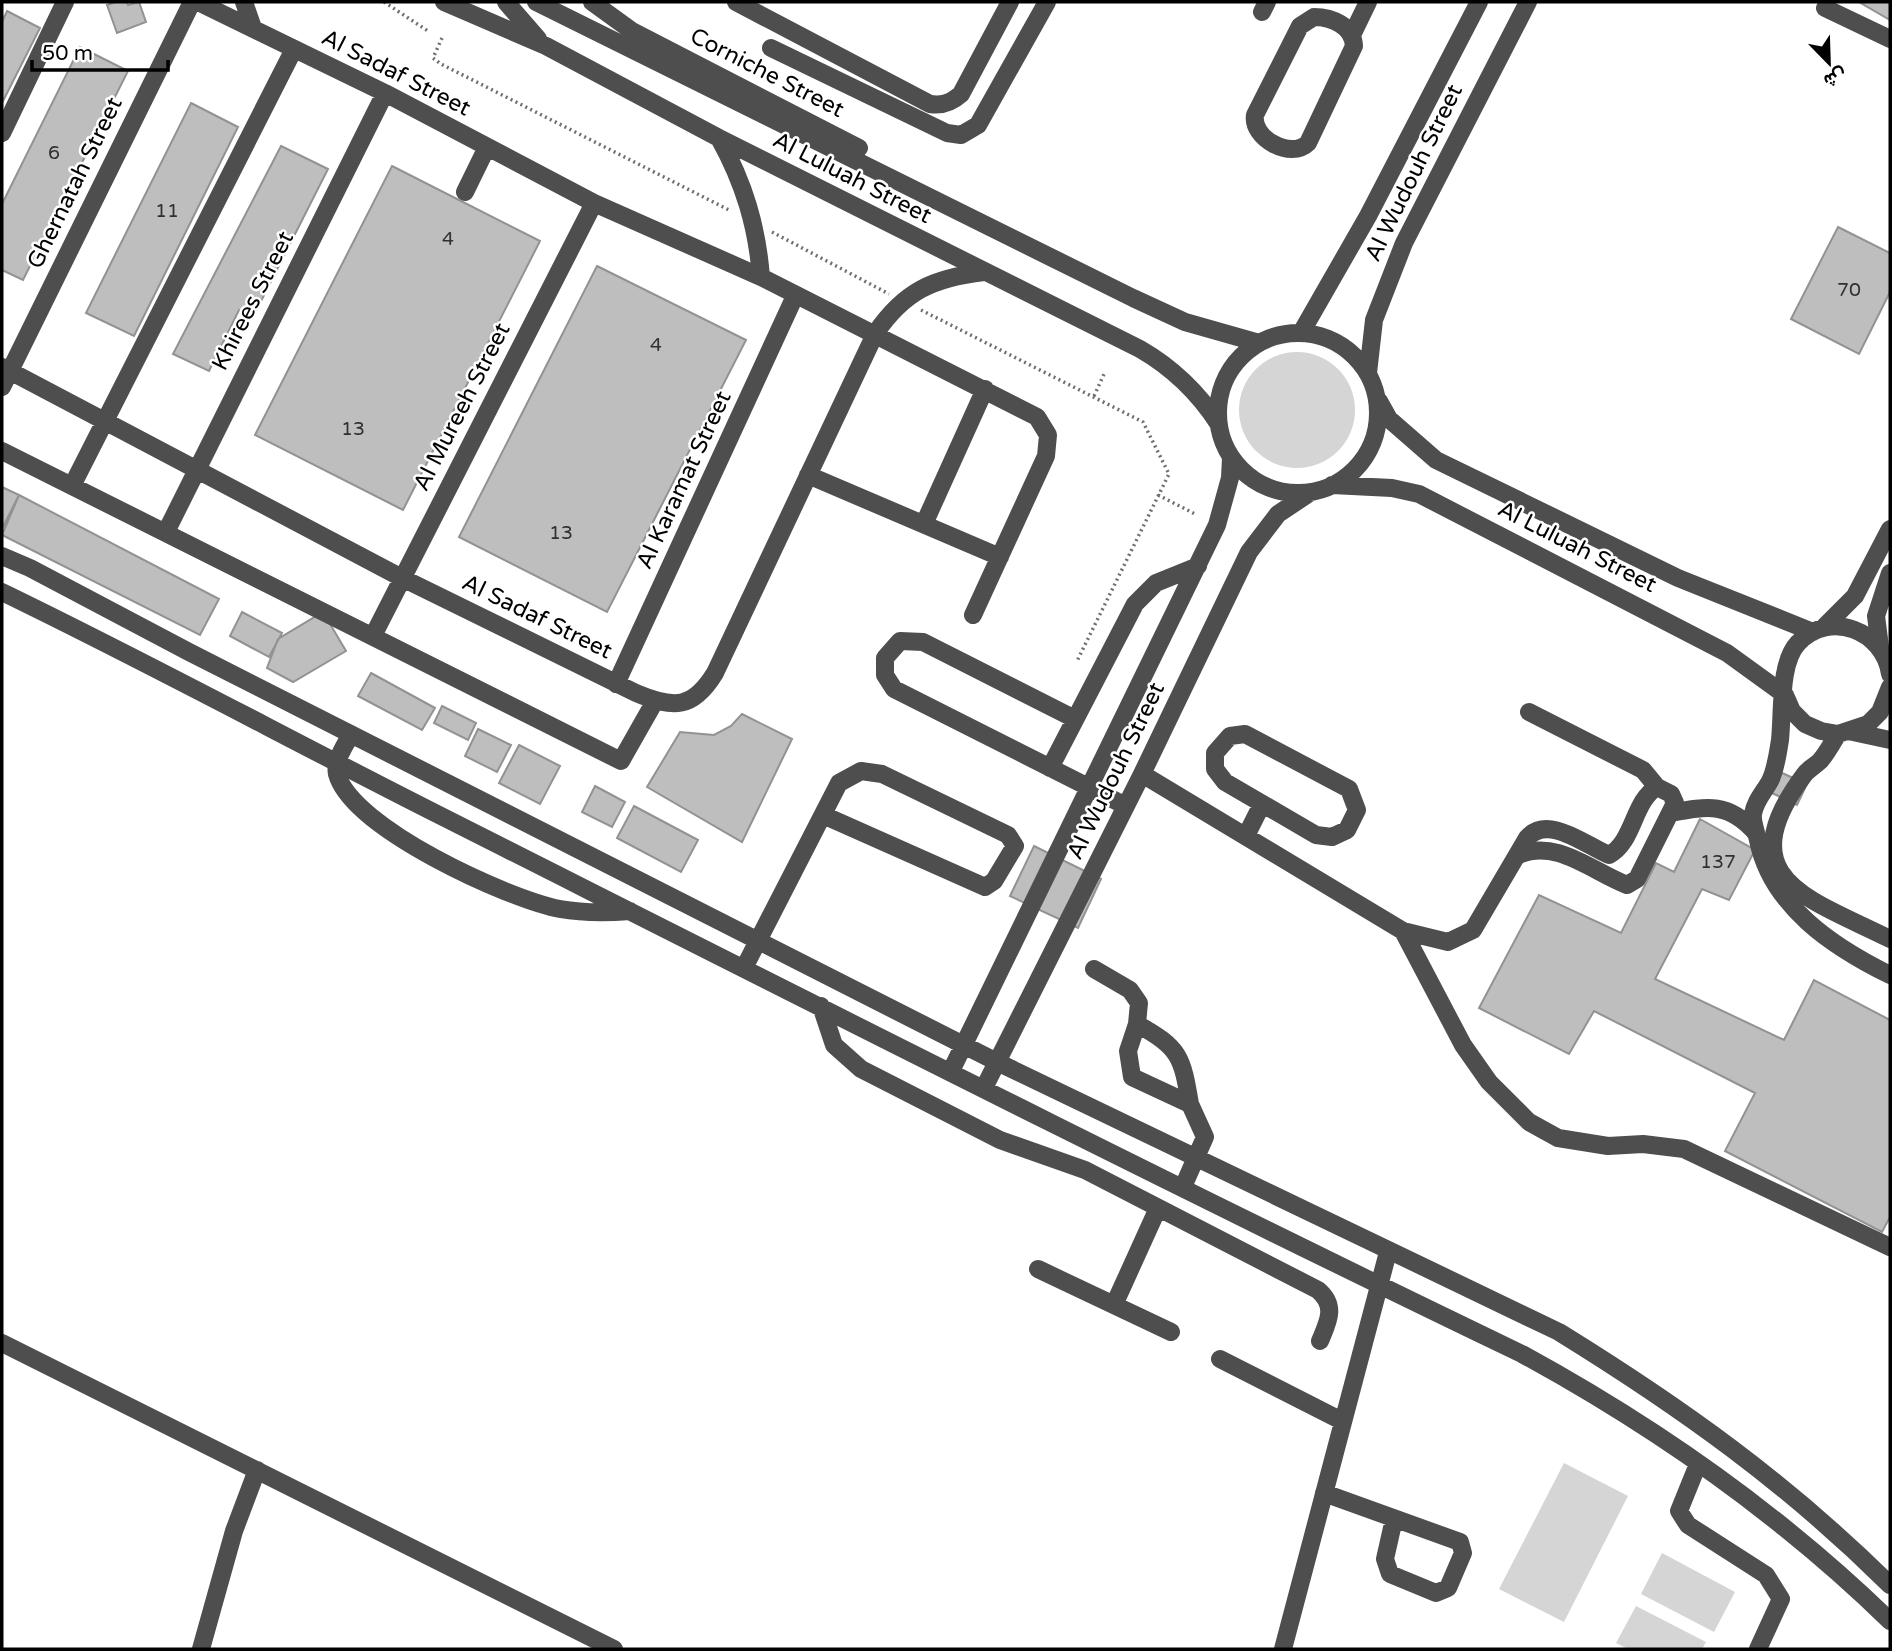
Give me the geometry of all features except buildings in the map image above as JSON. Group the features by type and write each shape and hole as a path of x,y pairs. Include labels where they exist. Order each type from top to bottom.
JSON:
{"street":[{"path":"2,133 65,2"},
{"name":"Ghernatah Street","path":"4,375 192,2"},
{"name":"Al Sadaf Street","path":"198,2 385,93 594,203 761,277 1029,411 1044,425 1048,435 1046,456 973,615"},
{"path":"244,2 253,28"},
{"name":"Al Luluah Street","path":"444,2 546,46 719,138 1159,360 1192,388 1218,423"},
{"path":"506,2 546,46"},
{"name":"Al Luluah Street","path":"536,2 1185,322 1259,343"},
{"name":"Corniche Street","path":"592,2 632,31 886,162 918,191"},
{"path":"736,2 930,104 938,105 954,100 961,94 1010,2"},
{"path":"771,48 947,134 961,135 978,125 1047,2"},
{"path":"1352,35 1345,27 1325,18 1314,17 1304,22 1255,116 1254,126 1260,135 1289,150 1299,150 1308,143 1353,51 1352,35 1368,2"},
{"name":"Al Wudouh Street","path":"1301,333 1368,216 1479,2"},
{"name":"Al Wudouh Street","path":"1368,373 1374,320 1404,243 1528,2"},
{"path":"1825,8 1890,39"},
{"path":"73,484 294,49"},
{"name":"Khirees Street","path":"166,532 385,93"},
{"path":"719,138 747,195 757,236 761,277"},
{"path":"465,192 487,147"},
{"name":"Al Mureeh Street","path":"374,634 594,203"},
{"path":"875,334 887,316 920,288 951,276 984,272"},
{"name":"Al Karamat Street","path":"616,684 795,296"},
{"path":"1301,333 1321,336 1356,357 1368,373 1376,396 1378,417 1374,438 1364,457 1350,474 1332,485 1311,492 1288,493 1266,487 1246,475 1231,458 1218,423 1218,399 1226,377 1240,358 1259,343 1279,335 1301,333"},
{"name":"Al Sadaf Street","path":"4,375 198,468 402,578 616,684 655,701 680,705 703,693 875,334"},
{"path":"924,524 985,389"},
{"name":"Al Luluah Street","path":"1376,396 1389,419 1436,460 1678,578 1818,630 1854,629 1880,647"},
{"path":"2,451 374,634 621,761 655,701"},
{"name":"Al Wudouh Street","path":"951,1071 1217,525 1230,478 1231,458"},
{"path":"808,475 1000,557"},
{"name":"Al Luluah Street","path":"1332,485 1382,487 1419,494 1727,653 1785,695 1792,711 1805,724 1821,731 1845,733"},
{"name":"Al Wudouh Street","path":"984,1088 1142,774 1249,552 1278,514 1311,492"},
{"path":"1890,529 1855,596 1818,630 1798,643 1787,658 1776,758 1771,779 1760,795 1753,815 1769,874 1799,913 1824,936 1862,961 1890,975"},
{"path":"2,556 997,1062 1559,1332 1643,1384 1795,1495 1890,1585"},
{"path":"1050,768 1135,604 1163,579 1198,566"},
{"path":"1890,573 1876,616 1880,647 1890,668"},
{"path":"2,592 187,683 630,911 1521,1354 1597,1395 1698,1464 1860,1591 1890,1621"},
{"path":"1075,719 923,642 900,641 885,658 885,675 894,689 1126,806"},
{"path":"1890,687 1880,712 1868,724 1845,733 1819,762 1805,772 1772,830 1772,849 1780,873 1797,891 1890,939"},
{"path":"1519,855 1532,849 1547,848 1627,885 1637,879 1675,803 1671,794 1657,787 1643,770 1529,712"},
{"path":"1845,733 1890,740"},
{"path":"351,734 337,762 337,773 357,804 412,846 539,904 581,912 630,911"},
{"path":"1245,734 1343,784 1353,795 1357,810 1348,831 1341,835 1324,837 1262,804 1225,782 1215,769 1218,746 1230,736 1245,734"},
{"path":"744,968 839,783 862,771 882,774 1008,835 1015,845 994,881 985,887 823,815"},
{"path":"1142,774 1403,931 1448,942 1462,938 1473,930 1535,829 1546,827 1609,855 1622,843 1648,792 1657,787"},
{"path":"1246,836 1262,804"},
{"path":"1671,813 1720,808 1742,818 1757,835"},
{"path":"1403,931 1463,1045 1489,1082 1529,1122 1558,1138 1608,1146 1643,1144 1684,1149 1890,1247"},
{"path":"1094,969 1130,990 1139,1003 1137,1024 1128,1051 1132,1077 1190,1104"},
{"path":"821,1006 834,1045 861,1069 1000,1140 1077,1166 1318,1290 1329,1304 1330,1317 1320,1341"},
{"path":"1137,1024 1168,1041 1184,1066 1190,1104 1205,1137 1183,1187"},
{"path":"1114,1305 1158,1208"},
{"path":"1283,1649 1388,1252"},
{"path":"1302,1281 1326,1259"},
{"path":"1038,1269 1171,1332"},
{"path":"2,1343 614,1649"},
{"path":"1220,1359 1342,1421"},
{"path":"1698,1464 1679,1511 1688,1525 1766,1575 1781,1599 1758,1649"},
{"path":"201,1649 234,1531 257,1470"},
{"path":"1324,1493 1460,1542 1463,1553 1448,1588 1436,1593 1390,1574 1385,1559 1395,1519"}],"path":[{"path":"384,2 428,31"},
{"path":"441,64 433,58 442,37"},
{"path":"1094,396 1104,374"},
{"path":"1158,495 1197,515"}],"shaded area":[{"path":"1297,352 1319,356 1338,369 1351,388 1355,410 1351,432 1338,451 1319,464 1297,468 1275,464 1256,451 1243,432 1239,410 1243,388 1256,369 1275,356"},
{"path":"1564,1463 1628,1496 1564,1622 1499,1589"},
{"path":"1662,1553 1735,1592 1714,1632 1641,1594"},
{"path":"1636,1606 1706,1642 1702,1649 1628,1649 1616,1643"}]}
